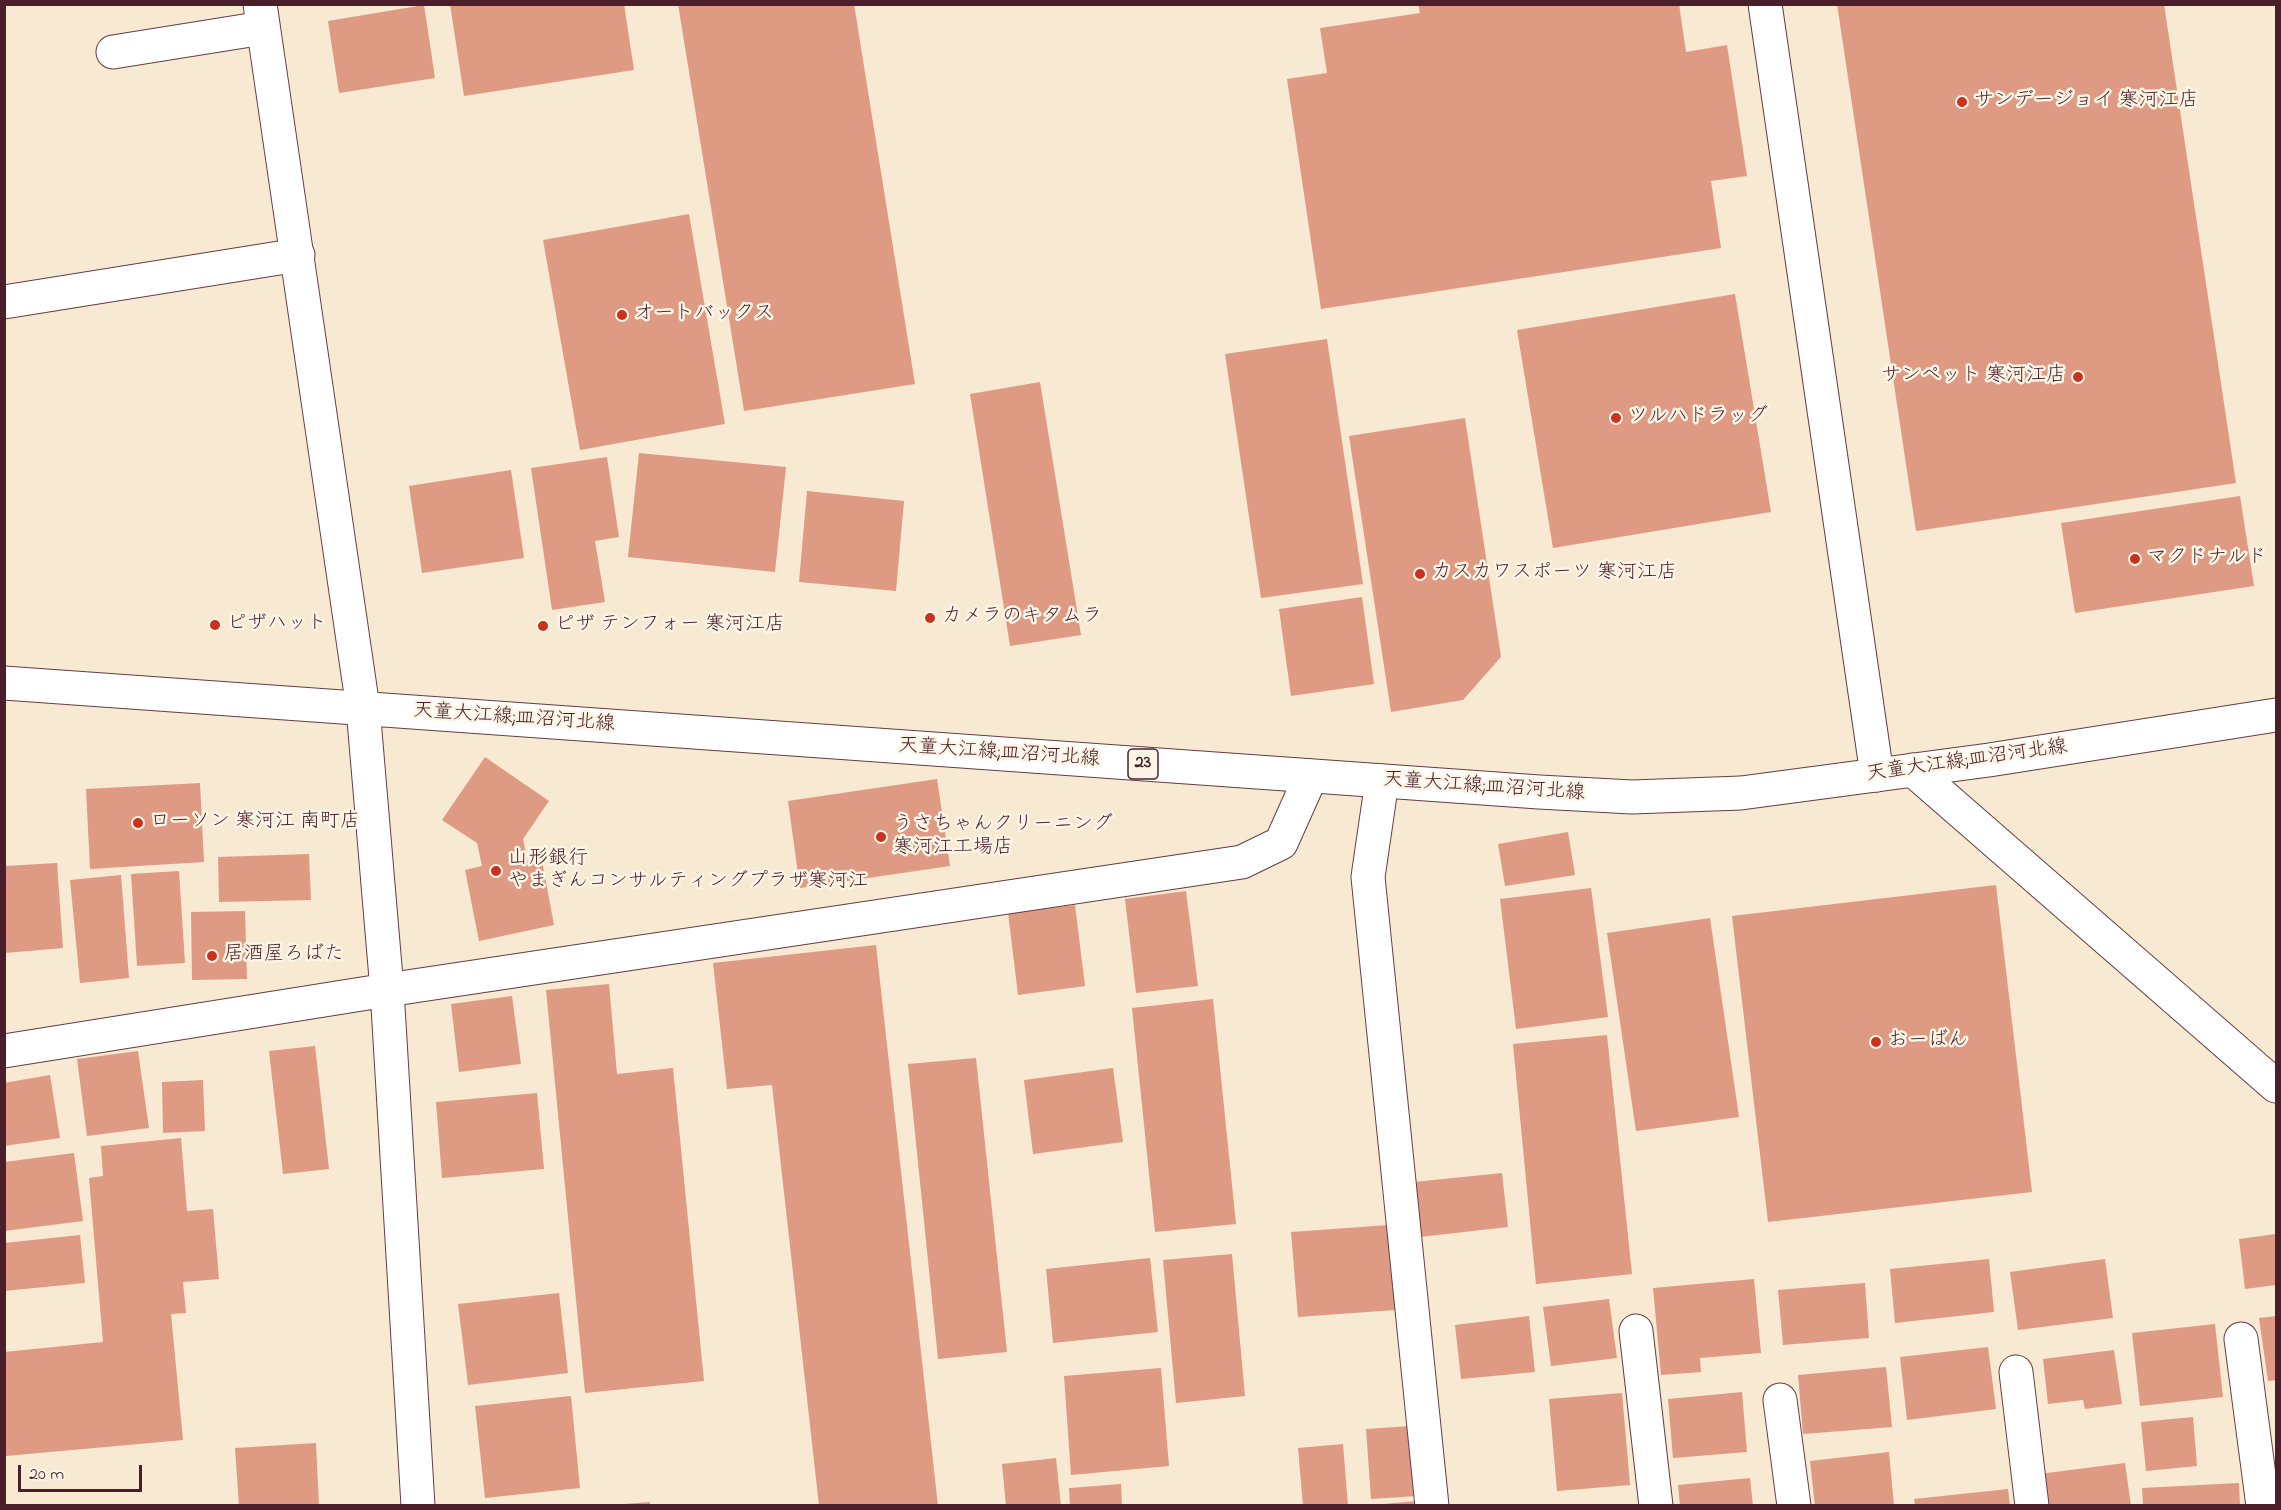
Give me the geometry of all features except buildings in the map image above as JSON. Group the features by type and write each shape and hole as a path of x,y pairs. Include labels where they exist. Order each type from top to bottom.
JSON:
{"street":[{"path":"1765,4 1877,775"},
{"path":"113,52 261,16 363,708 387,990 418,1506"},
{"path":"4,302 298,255"},
{"name":"天童大江線;皿沼河北線","path":"4,683 1632,797 1741,793 1913,770 2277,715"},
{"path":"1913,770 2277,1086"},
{"path":"4,1051 387,990 1242,862 1281,843 1311,776"},
{"path":"1382,781 1368,877 1432,1506"},
{"path":"1636,1330 1656,1506"},
{"path":"2241,1339 2263,1506"},
{"path":"2016,1372 2032,1506"},
{"path":"1780,1400 1794,1506"}],"place":[{"name":"サンデージョイ 寒河江店","path":"1962,102"},
{"name":"オートバックス","path":"622,315"},
{"name":"サンペット 寒河江店","path":"2078,377"},
{"name":"ツルハドラッグ","path":"1616,418"},
{"name":"マクドナルド","path":"2135,559"},
{"name":"カスカワスポーツ 寒河江店","path":"1420,574"},
{"name":"カメラのキタムラ","path":"930,618"},
{"name":"ピザハット","path":"215,625"},
{"name":"ピザ テンフォー 寒河江店","path":"543,626"},
{"name":"ローソン 寒河江 南町店","path":"138,823"},
{"name":"うさちゃんクリーニング 寒河江工場店","path":"881,837"},
{"name":"山形銀行 やまぎんコンサルティングプラザ寒河江","path":"496,871"},
{"name":"居酒屋ろばた","path":"212,956"},
{"name":"おーばん","path":"1876,1042"}]}
